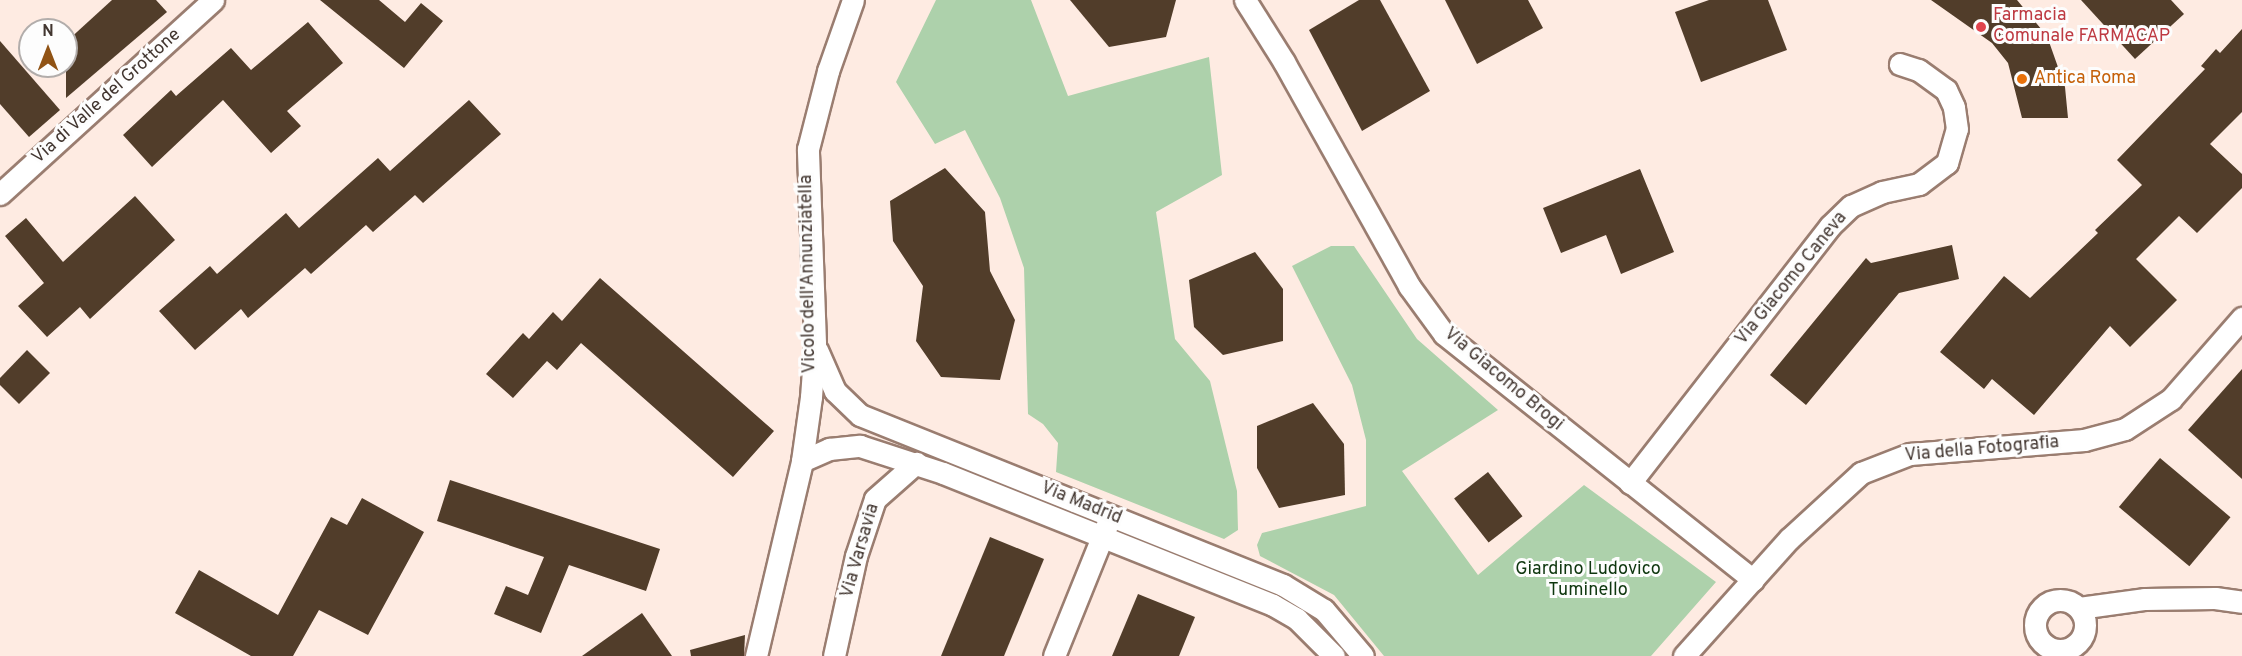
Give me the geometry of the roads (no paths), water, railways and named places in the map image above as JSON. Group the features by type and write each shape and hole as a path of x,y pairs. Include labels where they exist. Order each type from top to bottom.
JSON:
{"street":[{"name":"Via di Valle del Grottone","path":"0,194 213,0"},
{"name":"Vicolo dell'Annunziatella","path":"756,656 802,461 815,343 808,149 828,71 854,0"},
{"name":"Via Giacomo Brogi","path":"1245,0 1427,313 1452,343 1753,580"},
{"name":"Via Giacomo Caneva","path":"1630,483 1830,226 1851,206 1882,192 1919,184 1947,163 1957,129 1954,106 1946,90 1918,70 1900,64"},
{"name":"Via della Fotografia","path":"1684,656 1832,496 1861,473 1910,454 2084,440 2125,429 2171,399 2242,318"},
{"name":"Via Madrid","path":"815,343 831,385 844,403 860,415 1295,591 1334,620 1363,656"},
{"name":"Via Madrid","path":"802,461 830,449 860,446 916,463 1273,605 1297,619 1334,656"},
{"name":"Via Varsavia","path":"834,656 856,556 875,499 890,482 916,463"},
{"path":"1036,510 1045,488"},
{"path":"1054,656 1111,516"},
{"path":"2079,608 2145,599 2215,598 2242,602"}],"place":[{"name":"Farmacia Comunale FARMACAP","path":"1981,27"},
{"name":"Antica Roma","path":"2022,79"}],"park label":[{"name":"Giardino Ludovico Tuminello","path":"1588,581"}]}
